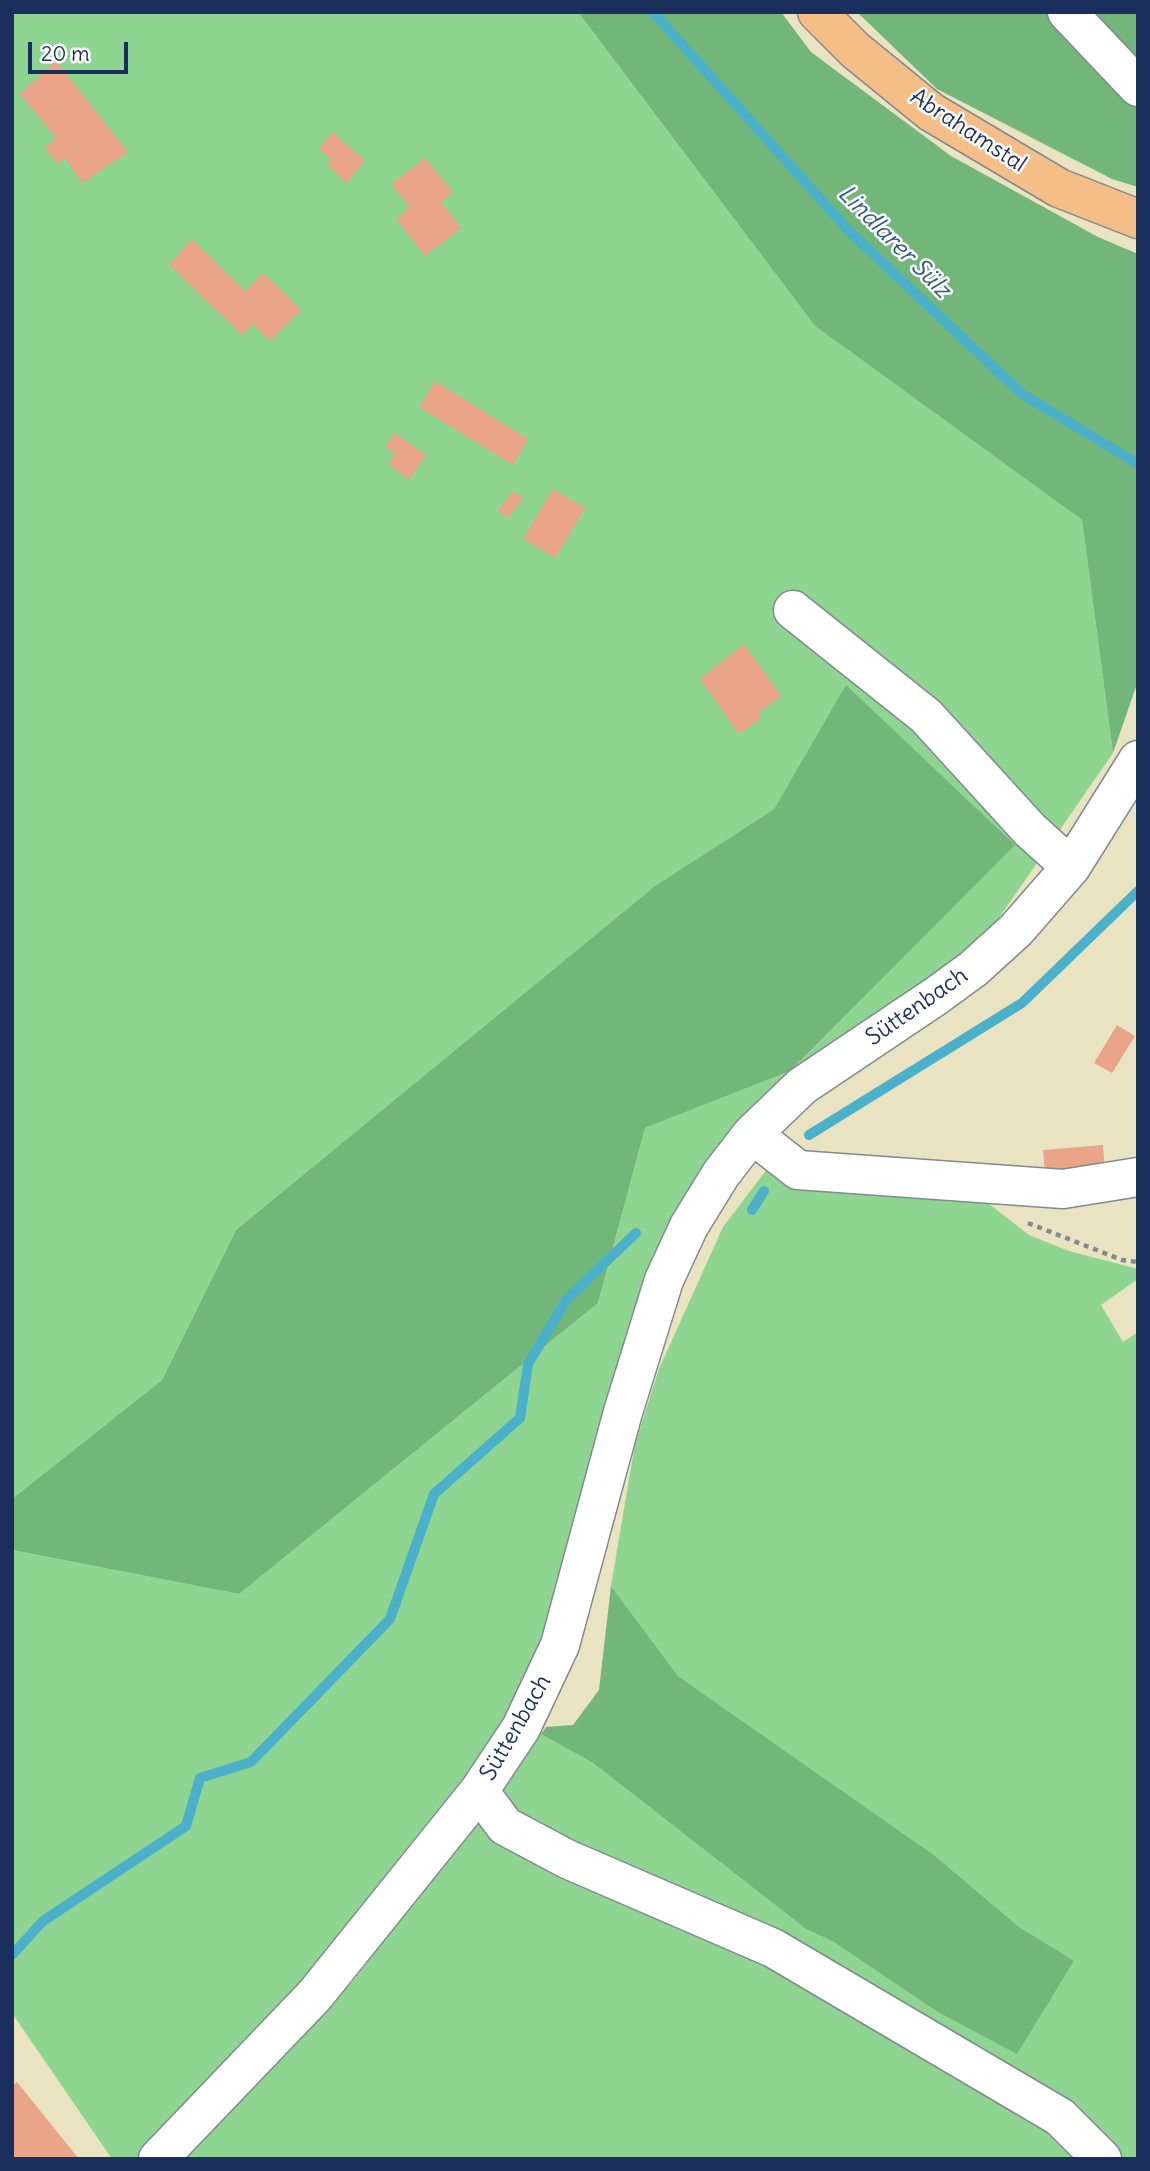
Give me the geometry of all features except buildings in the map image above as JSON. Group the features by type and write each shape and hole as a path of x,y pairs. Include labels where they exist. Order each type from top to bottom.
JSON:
{"main road":[{"name":"Abrahamstal","path":"817,12 894,83 942,118 1059,188 1138,219"}],"street":[{"path":"1067,12 1138,87"},
{"path":"793,610 926,716 1030,830 1071,867"},
{"name":"Süttenbach","path":"158,2159 315,1995 479,1791 521,1728 560,1645 642,1345 664,1280 704,1199 752,1134 802,1086 973,968 1016,930 1071,867 1138,760"},
{"path":"752,1134 798,1170 1063,1189 1138,1177"},
{"path":"479,1791 505,1826 567,1859 773,1948 1060,2117 1102,2159"}],"path":[{"path":"1001,1185 1031,1226 1122,1260 1138,1262"}],"green space":[{"path":"12,12 578,12 815,326 1082,520 1113,753 985,938 712,1163 573,1557 510,1721 477,1794 144,2159 112,2159 12,2013 12,1550 239,1594 598,1303 645,1128 790,1071 1014,845 846,686 774,809 655,886 236,1230 162,1380 12,1499"},
{"path":"578,12 781,12 811,52 951,156 1098,237 1138,254 1138,681 1113,753 1082,520 815,326"},
{"path":"857,12 1138,12 1138,187 1112,179 937,89"},
{"path":"846,685 1015,845 790,1071 645,1128 598,1303 239,1594 12,1550 12,1499 162,1380 236,1230 655,886 774,809"},
{"path":"767,1169 980,1197 1029,1235 1069,1251 1138,1269 1138,1279 1101,1305 1123,1342 1138,1332 1138,2159 184,2159 353,1981 541,1734 593,1763 806,1929 834,1942 936,2011 1017,2053 1074,1961 1018,1926 934,1855 678,1676 611,1586 635,1444 659,1369 723,1227"},
{"path":"611,1586 678,1676 934,1855 1018,1926 1074,1961 1017,2054 936,2011 834,1942 806,1929 593,1763 541,1734 546,1727 573,1725 599,1690"}],"waterway":[{"name":"Lindlarer Sülz","path":"653,12 849,231 1022,394 1138,464"},
{"path":"809,1135 1022,1003 1138,891"},
{"path":"752,1210 764,1191"},
{"path":"12,1955 43,1921 186,1826 200,1778 251,1762 390,1619 434,1494 520,1418 528,1364 567,1299 636,1233"}]}
